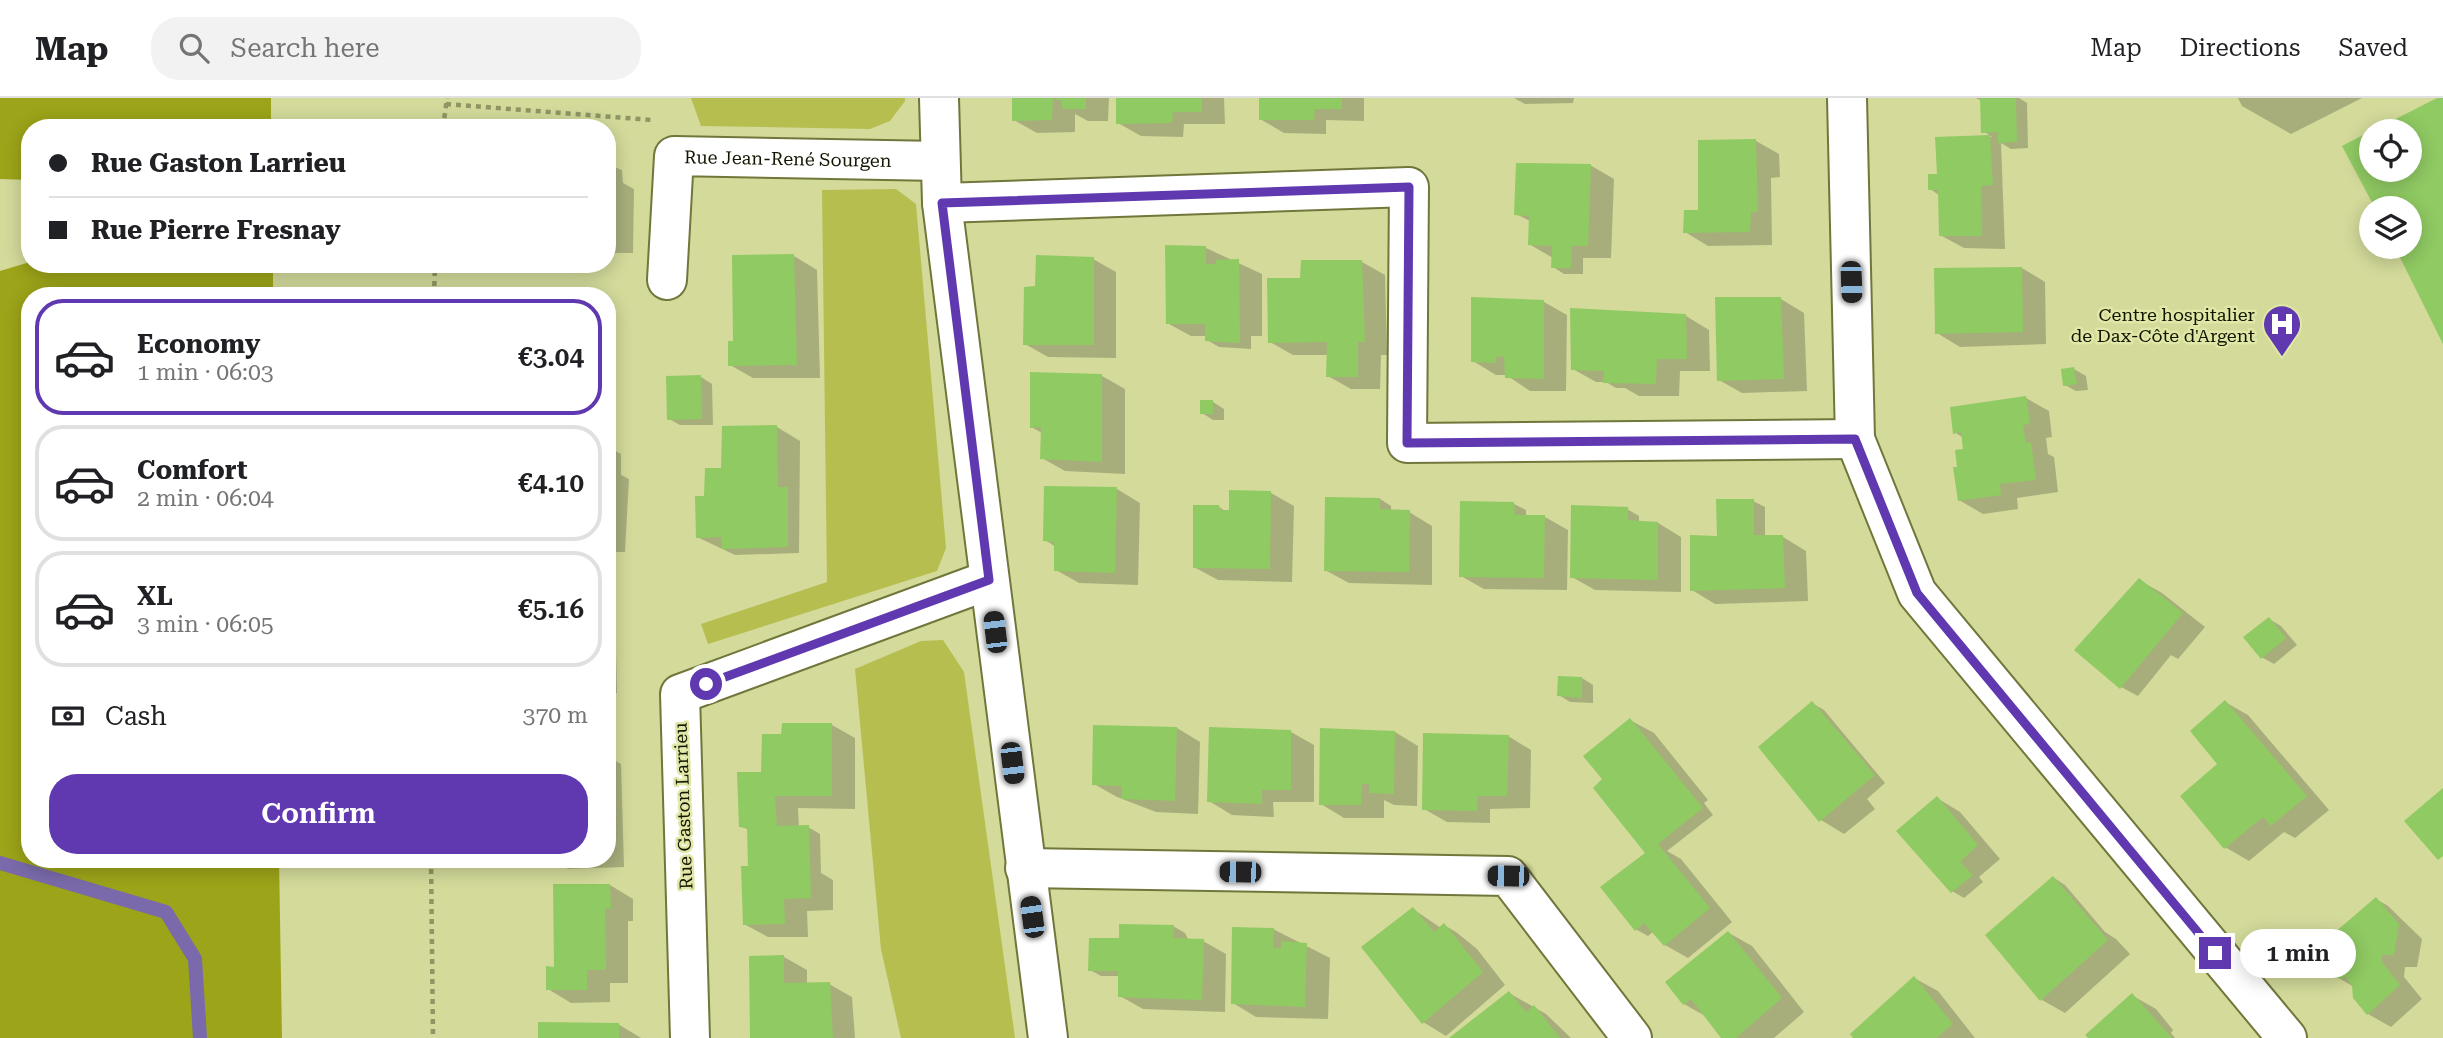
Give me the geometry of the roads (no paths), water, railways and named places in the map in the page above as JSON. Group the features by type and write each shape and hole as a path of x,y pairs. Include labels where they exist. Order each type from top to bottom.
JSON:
{"street":[{"path":"939,98 942,203 1048,1038"},
{"path":"1847,98 1855,439 1917,593 2287,1038"},
{"name":"Rue Jean-René Sourgen","path":"667,280 674,156 940,161"},
{"path":"942,203 1409,187 1407,443 1855,439"},
{"name":"Rue Gaston Larrieu","path":"690,1038 680,694 989,580"},
{"path":"1025,868 1508,876 1632,1038"}],"waterway":[{"path":"0,863 166,912 195,959 200,1038"}],"place":[{"name":"Centre hospitalier de Dax-Côte d'Argent","path":"2282,358"}]}
